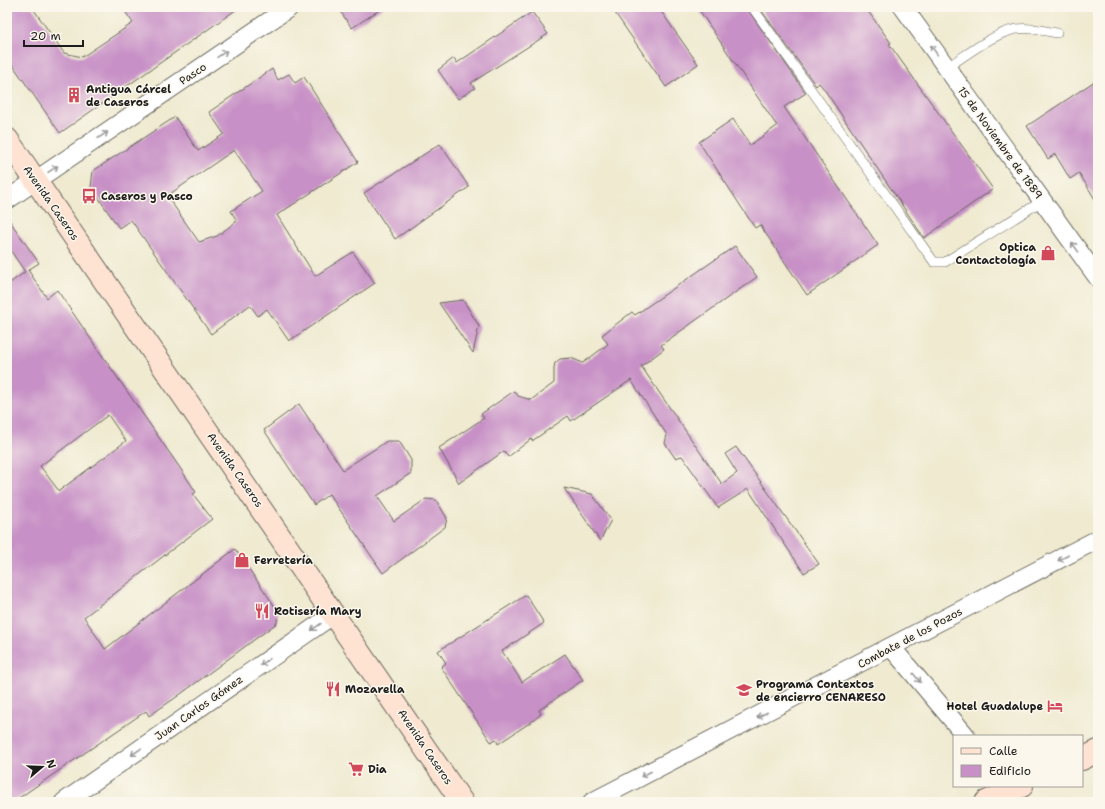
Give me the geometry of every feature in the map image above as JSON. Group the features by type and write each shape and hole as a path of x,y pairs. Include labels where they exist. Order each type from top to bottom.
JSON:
{"main road":[{"name":"Avenida Caseros","path":"7,139 462,802"},
{"path":"1083,758 1098,751"},
{"path":"986,802 1015,791"}],"street":[{"name":"Pasco","path":"7,200 290,7"},
{"name":"15 de Noviembre de 1889","path":"903,7 1098,278"},
{"name":"Combate de los Pozos","path":"592,802 1098,540"},
{"name":"Juan Carlos Gómez","path":"64,802 334,614"},
{"path":"892,648 965,735"}],"lane":[{"path":"752,7 934,262 945,262 1042,201"},
{"path":"946,68 1000,34 1016,29 1032,29 1057,33"}],"building":[{"name":"Antigua Cárcel de Caseros","path":"7,7 32,7 64,53 82,57 133,23 122,7 240,7 60,133 7,57"},
{"path":"337,7 384,7 352,28"},
{"path":"611,7 658,7 698,64 666,87"},
{"path":"697,7 746,7 806,93 784,107 878,245 807,295 760,225 755,228 699,142 733,119 750,145 777,126"},
{"path":"759,7 865,7 891,43 889,44 993,189 924,238 824,89 819,83 816,86"},
{"path":"532,12 548,34 471,83 475,88 458,99 438,70 454,58 457,63"},
{"path":"272,69 278,80 289,74 295,83 304,77 358,162 277,215 315,276 353,252 375,283 289,341 267,309 258,316 250,305 211,334 131,220 119,228 91,187 93,171 175,117 198,151 224,134 209,112","holes":["234,150 262,191 231,211 237,221 217,236 199,242 167,196"]},
{"path":"1098,79 1098,204 1079,173 1070,179 1055,154 1048,159 1027,126"},
{"path":"440,144 469,187 395,239 364,193"},
{"path":"7,217 39,263 28,270 47,298 57,290 180,468 196,492 193,494 212,519 84,617 105,649 235,549 278,611 277,623 178,696 149,716 146,711 13,802 7,802 7,285 25,272 7,245","holes":["108,415 126,441 59,491 40,466"]},
{"path":"735,246 757,277 661,345 664,349 641,366 722,484 737,473 725,454 736,447 819,564 804,573 748,489 718,508 682,456 675,458 665,443 667,435 631,380 571,421 568,416 532,441 531,439 508,457 504,451 459,483 439,448 484,418 481,414 514,391 518,396 531,400 554,383 555,363 560,359 571,358 583,363 608,344 602,335 632,312 635,315"},
{"path":"463,300 479,326 473,353 439,303"},
{"path":"299,404 343,470 387,441 399,441 411,460 411,473 377,496 394,521 426,499 436,500 447,518 445,527 383,573 329,494 314,505 264,430"},
{"path":"564,488 592,494 611,520 600,541"},
{"path":"526,595 544,623 502,651 522,682 565,654 583,680 539,710 541,714 534,720 498,744 496,739 491,742 441,667 446,663 438,651"}],"place":[{"name":"Antigua Cárcel de Caseros","path":"74,95"},
{"name":"Caseros y Pasco","path":"89,196"},
{"name":"Optica Contactología","path":"1048,253"},
{"name":"Ferretería","path":"242,560"},
{"name":"Rotisería Mary","path":"262,611"},
{"name":"Mozarella","path":"333,689"},
{"name":"Programa Contextos de encierro CENARESO","path":"744,690"},
{"name":"Hotel Guadalupe","path":"1055,706"},
{"name":"Dia","path":"356,769"}]}
